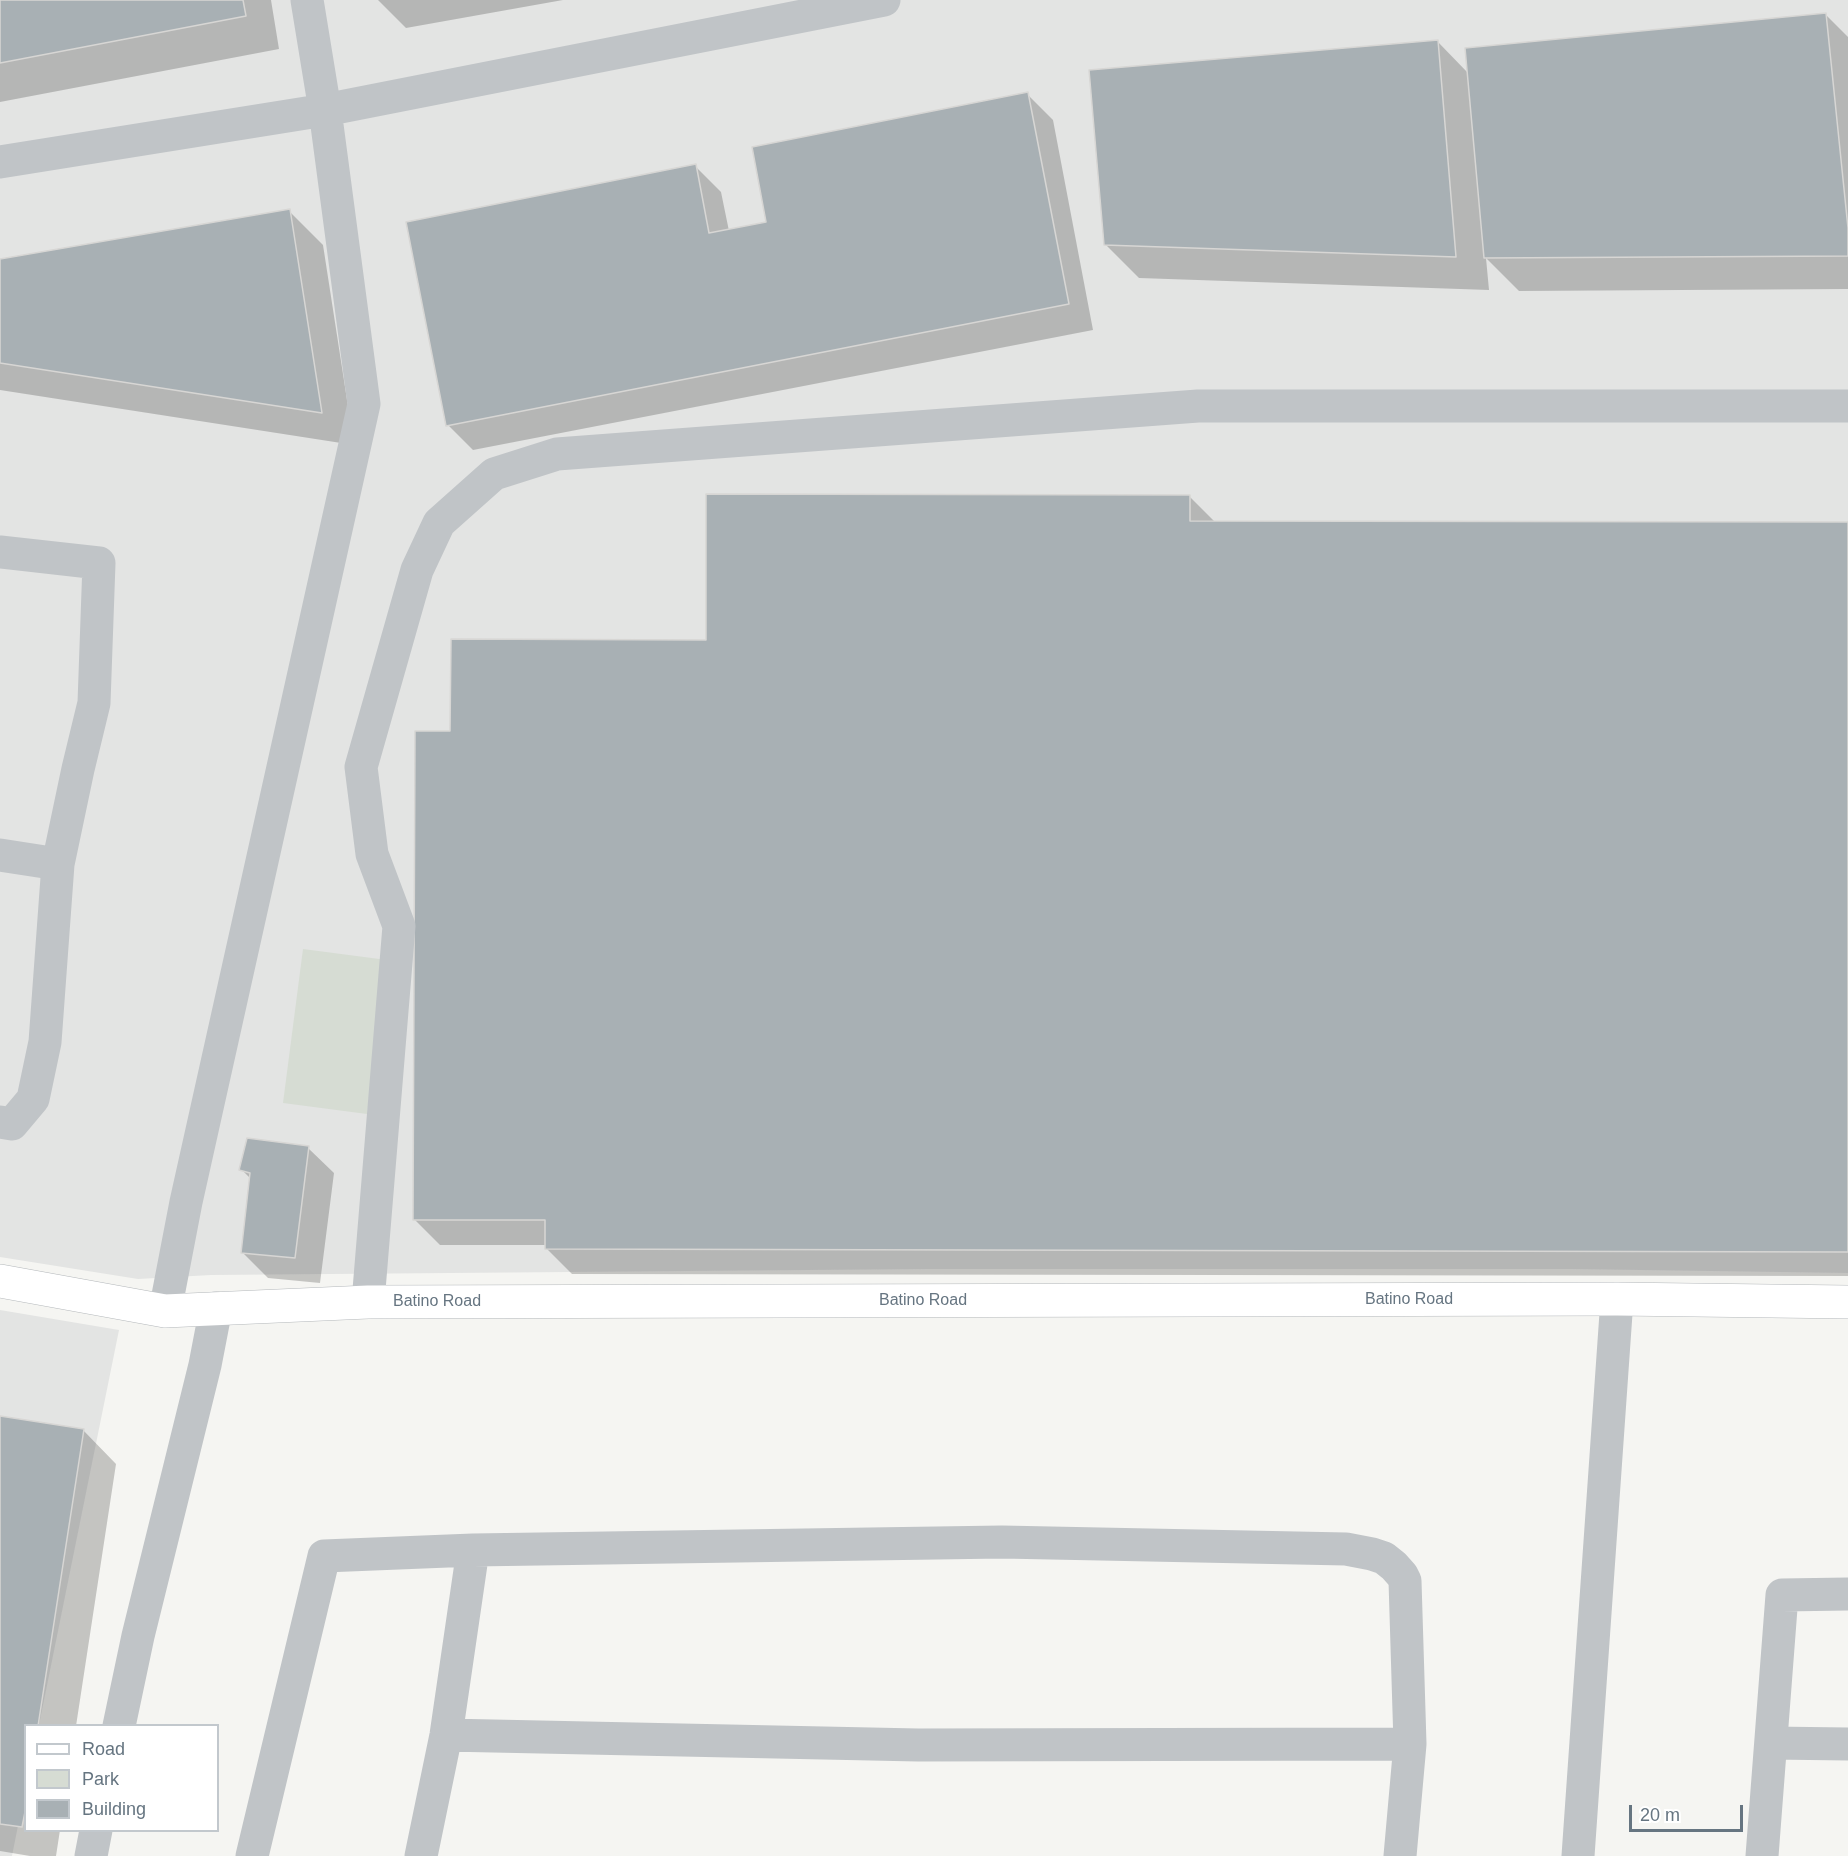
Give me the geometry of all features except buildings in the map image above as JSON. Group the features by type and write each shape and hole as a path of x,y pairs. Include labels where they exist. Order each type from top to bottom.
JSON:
{"main road":[{"name":"Batino Road","path":"0,1281 165,1311 368,1302 1617,1299 1848,1302"}],"street":[{"path":"165,1311 189,1190 364,404 325,110 306,0"},
{"path":"0,162 325,110 884,0"},
{"path":"368,1302 399,926 372,854 361,767 417,570 439,523 494,474 557,454 1198,406 1848,406"},
{"path":"0,552 99,563 94,703 58,864 45,1042 33,1099 12,1124 0,1122"},
{"path":"0,855 58,864"},
{"path":"1578,1856 1617,1299"},
{"path":"119,1724 141,1625 205,1365 216,1308"},
{"path":"252,1856 324,1556 473,1550 1002,1542 1346,1549 1384,1558 1394,1566 1405,1581 1410,1744 1400,1856"},
{"path":"421,1856 446,1735 473,1550"},
{"path":"1762,1856 1782,1595 1848,1594"},
{"path":"446,1735 918,1745 1410,1744"},
{"path":"1771,1743 1848,1744"},
{"path":"91,1856 96,1832"}],"shaded area":[{"path":"0,0 1848,0 1848,1273 1571,1269 929,1269 211,1275 138,1279 0,1257"},
{"path":"0,1310 119,1330 39,1724 24,1724 24,1796 12,1856 0,1856"}],"green space":[{"path":"303,949 387,960 367,1114 283,1103"}]}
